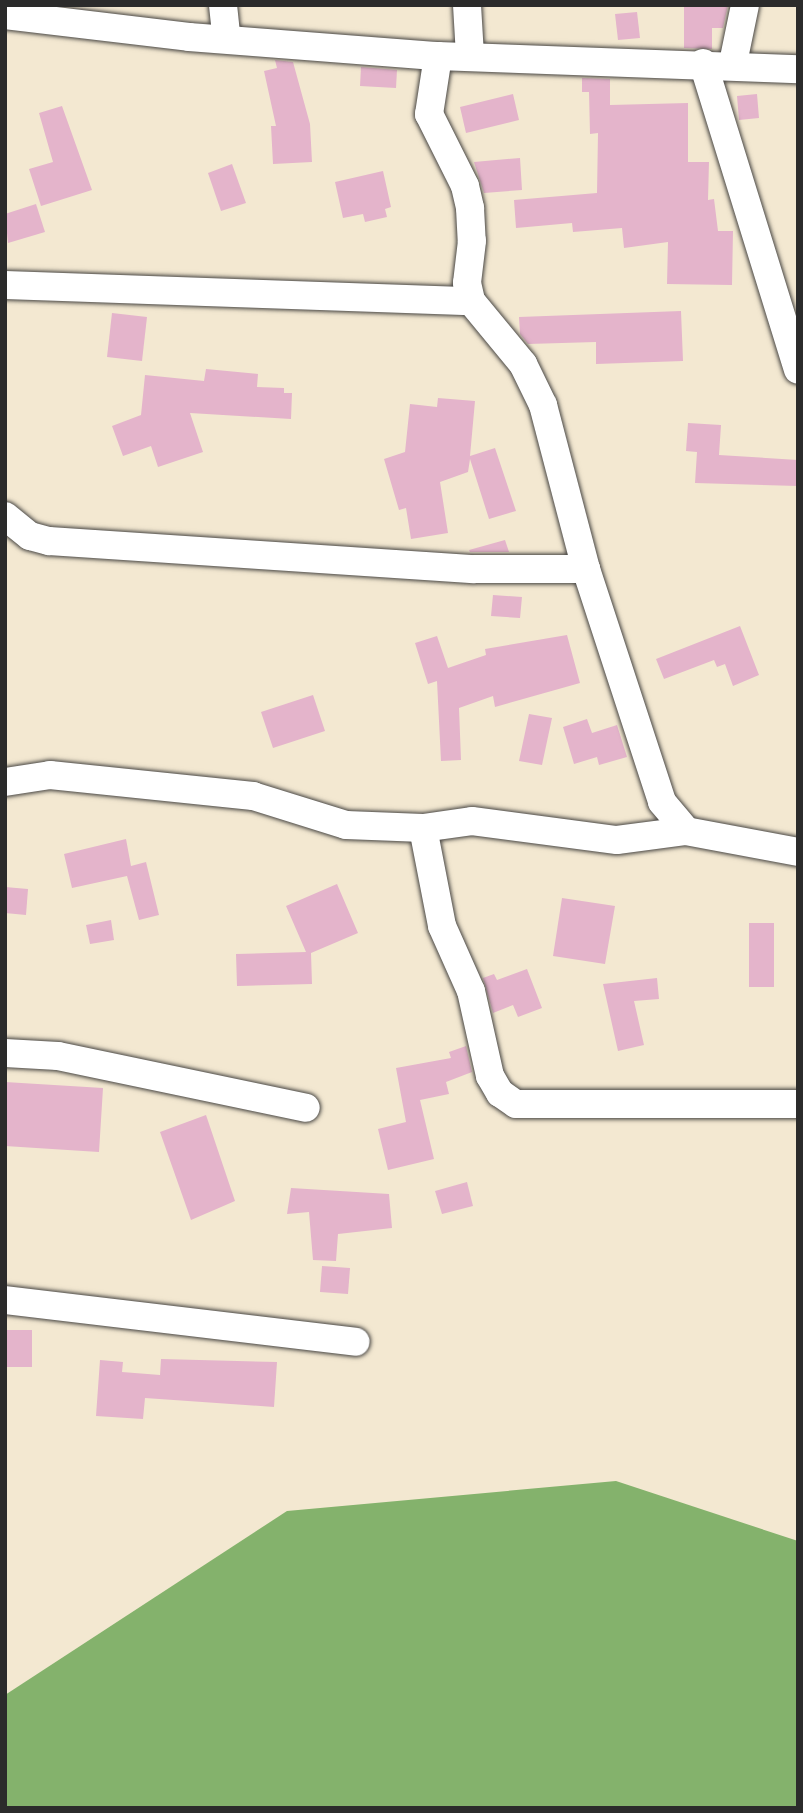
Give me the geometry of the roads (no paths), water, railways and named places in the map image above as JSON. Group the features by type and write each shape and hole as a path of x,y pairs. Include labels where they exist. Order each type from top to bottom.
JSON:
{"street":[{"path":"223,5 226,36"},
{"path":"467,5 470,56"},
{"path":"733,63 745,5"},
{"path":"5,15 189,37 226,36 438,56 703,62 798,68"},
{"path":"438,56 429,114 465,186 470,208 472,241 467,283 471,301 523,364 540,396 586,569 662,802 686,831"},
{"path":"703,62 798,370"},
{"path":"5,285 471,301"},
{"path":"5,516 30,536 49,541 474,569 586,569"},
{"path":"5,782 50,775 240,795 324,821 423,828 472,821 617,840 686,831 798,852"},
{"path":"423,828 442,926 471,991 490,1076 500,1093 516,1104 798,1104"},
{"path":"5,1053 58,1056 306,1108"},
{"path":"5,1300 355,1342"}]}
